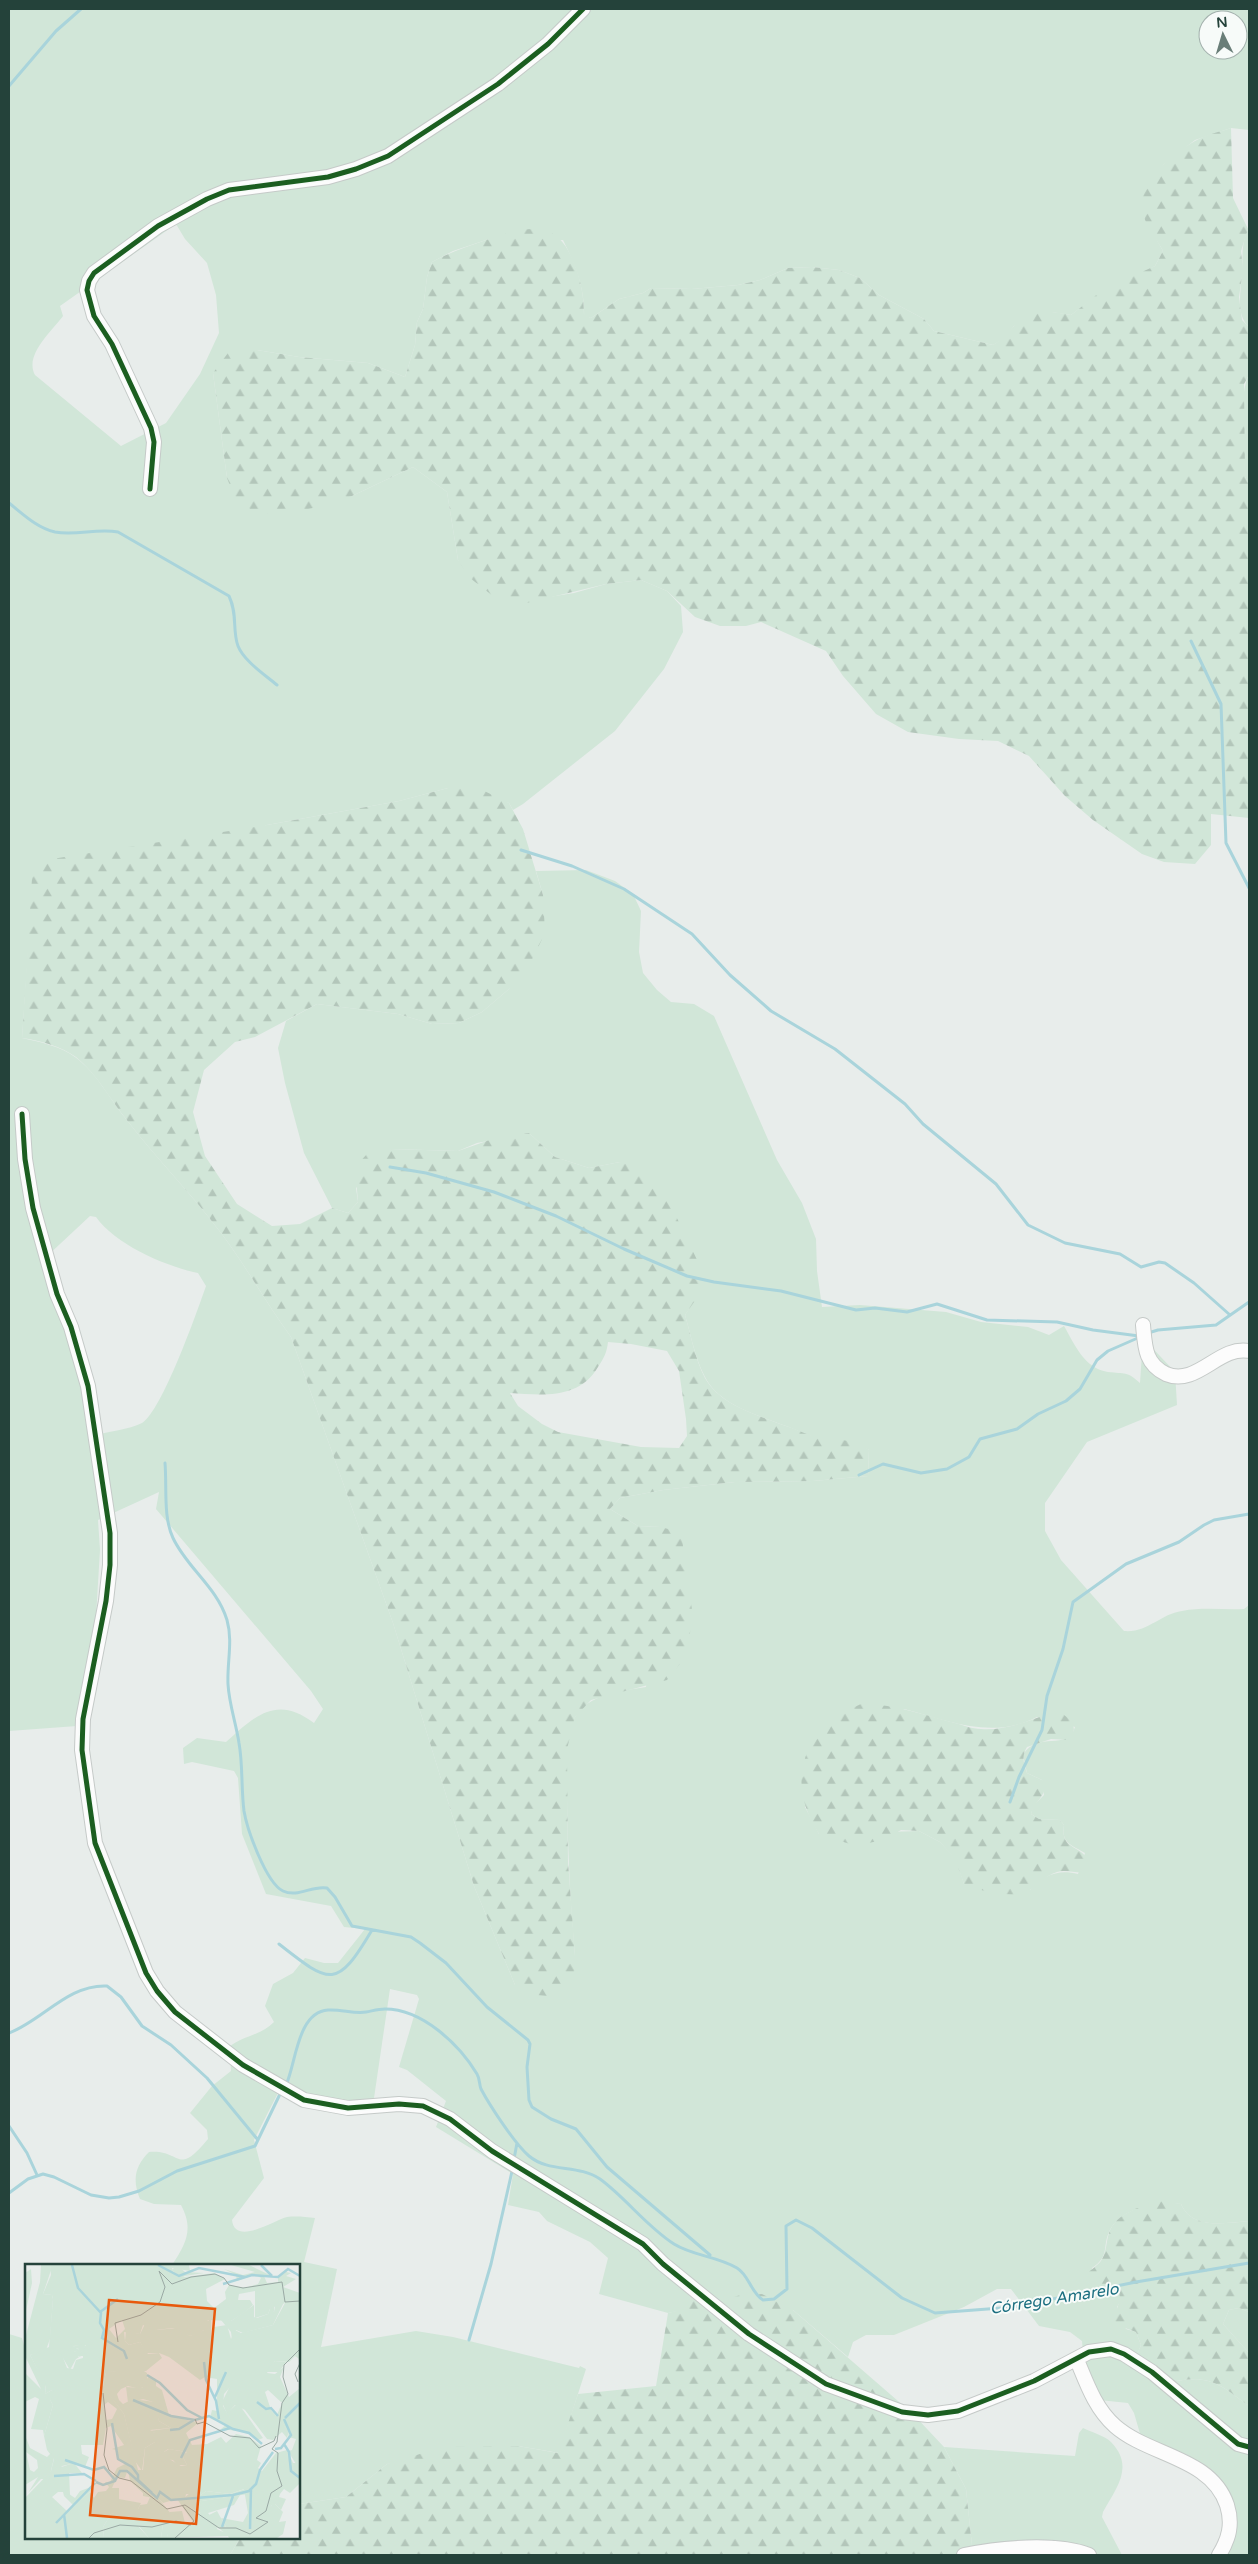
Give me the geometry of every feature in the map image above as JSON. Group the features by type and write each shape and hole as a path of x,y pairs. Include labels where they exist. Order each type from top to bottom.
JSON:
{"street":[{"path":"150,489 154,442 151,428 112,344 94,316 87,290 89,281 94,273 158,226 207,199 229,190 254,185 328,177 356,169 388,156 498,84 548,44 582,9"},
{"path":"22,1114 25,1159 33,1208 56,1294 71,1327 88,1386 110,1533 110,1565 106,1601 83,1719 82,1750 94,1843 146,1973 157,1991 175,2012 243,2065 304,2100 348,2108 399,2104 422,2106 450,2119 492,2151 643,2244 663,2264 749,2334 826,2384 902,2412 928,2415 958,2411 1034,2381 1077,2360 1088,2352 1111,2349 1124,2354 1152,2372 1238,2444 1249,2447"},
{"path":"1143,1325 1146,1356 1156,1369 1170,1376 1187,1376 1228,1354 1241,1349 1249,1351"},
{"path":"1077,2360 1094,2401 1115,2426 1142,2444 1180,2460 1215,2482 1224,2498 1231,2518 1229,2538 1218,2555"},
{"path":"964,2555 1047,2547 1072,2549 1089,2555"}],"green space":[{"path":"9,9 1249,9 1249,130 1231,128 1195,140 1163,165 1144,217 1163,251 1155,266 1087,303 1071,315 1051,312 1014,326 1005,338 993,345 934,331 924,319 879,295 860,278 839,270 812,267 788,268 760,280 738,285 692,289 651,288 643,293 619,299 591,318 584,316 583,296 578,276 563,240 489,239 453,251 432,262 427,277 423,309 417,322 415,345 405,377 368,363 299,357 257,350 213,373 227,478 352,496 413,467 447,492 458,560 536,599 574,593 606,584 641,580 667,591 681,606 683,632 664,669 615,731 513,810 509,803 448,788 399,801 267,825 30,924 22,1038 63,1050 75,1057 90,1070 137,1133 221,1233 291,1337 393,1623 474,1886 515,1985 575,1956 566,1769 567,1747 571,1726 581,1709 597,1698 616,1692 646,1687 660,1527 638,1526 610,1509 620,1498 663,1490 735,1482 813,1481 868,1476 869,1450 849,1442 814,1437 752,1413 730,1402 712,1387 698,1363 685,1315 690,1307 620,1162 589,1168 555,1157 529,1133 477,1143 458,1151 391,1149 356,1188 358,1202 348,1213 332,1208 304,1153 285,1083 278,1048 286,1021 317,1004 398,1014 432,1024 459,1023 482,1012 509,989 543,895 536,871 586,870 615,881 633,894 641,911 639,952 643,973 657,990 671,1002 694,1004 714,1016 777,1160 802,1203 816,1239 817,1271 822,1307 860,1305 946,1312 981,1322 1028,1327 1049,1335 1064,1326 1076,1348 1086,1361 1100,1370 1129,1375 1140,1383 1143,1338 1175,1372 1177,1405 1087,1442 1045,1503 1045,1531 1061,1560 1124,1631 1140,1629 1182,1611 1244,1609 1249,1605 1249,2221 1210,2223 1201,2221 1193,2218 1181,2204 1171,2203 1140,2208 1130,2212 1114,2224 1109,2232 1101,2260 1092,2268 1100,2286 1119,2292 1121,2300 1117,2307 1126,2329 1136,2332 1141,2345 1136,2357 1171,2382 1195,2379 1205,2380 1230,2392 1249,2406 1249,2555 1216,2555 1226,2512 1206,2481 1141,2437 1134,2413 1128,2403 1099,2400 1085,2375 1082,2341 1070,2332 1039,2326 1011,2289 997,2289 964,2307 894,2335 866,2335 853,2342 848,2357 793,2310 711,2305 668,2313 599,2294 608,2258 590,2242 547,2221 539,2212 508,2205 513,2174 436,2127 446,2101 407,2070 399,2067 419,1999 417,1995 390,1989 374,2098 344,2106 311,2108 280,2089 254,2140 264,2178 232,2220 235,2228 240,2231 248,2231 287,2217 315,2218 304,2262 337,2269 321,2347 416,2331 453,2337 579,2368 580,2366 586,2369 559,2453 518,2446 387,2464 346,2497 300,2504 300,2264 173,2264 187,2236 188,2229 185,2214 181,2205 154,2204 140,2199 136,2186 136,2174 144,2157 149,2152 160,2152 184,2159 198,2151 208,2139 207,2130 190,2113 212,2086 231,2071 229,2047 264,2030 274,2022 265,2006 273,1984 293,1973 305,1958 324,1963 338,1963 365,1929 344,1927 331,1906 266,1894 242,1834 238,1778 234,1771 192,1762 184,1764 183,1748 197,1738 226,1742 257,1717 267,1712 278,1710 289,1710 314,1723 323,1709 311,1691 156,1509 159,1492 98,1520 100,1550 95,1633 77,1726 9,1731","holes":["176,224 185,239 207,263 216,295 219,333 200,374 166,423 121,446 35,375 33,359 46,336 63,316 60,306","90,1216 96,1217 116,1237 142,1253 156,1260 198,1273 206,1286 169,1381 150,1415 142,1423 94,1436 45,1258","904,1709 954,1723 987,1728 1004,1727 1020,1724 1037,1717 1075,1727 1066,1738 1036,1744 1023,1755 1027,1773 1042,1780 1044,1795 1033,1806 1031,1814 1039,1819 1060,1820 1064,1825 1064,1836 1068,1843 1085,1853 1078,1874 1064,1872 1052,1874 1041,1880 1030,1890 964,1884 956,1859 940,1842 919,1831 819,1834 805,1807"]},
{"path":"1231,128 1233,198 1248,229 1241,251 1243,270 1239,297 1242,320 1249,327 1249,375 1244,384 1245,477 1249,484 1249,818 1211,814 1211,845 1195,864 1164,862 1142,854 1093,820 1065,796 1029,756 998,741 959,739 908,732 876,714 843,676 826,651 761,622 746,626 720,626 695,617 667,591 641,580 606,584 514,606 493,596 470,578 458,560 447,492 413,467 352,496 286,514 257,514 235,498 227,478 213,373 228,353 257,350 299,357 368,363 405,377 415,345 417,322 423,309 427,277 432,262 474,244 528,229 539,229 559,238 567,248 574,263 583,295 584,315 591,318 619,299 643,293 651,288 692,289 738,285 760,280 788,268 812,267 839,270 860,278 879,295 924,319 934,331 993,345 1028,314 1055,312 1071,315 1104,289 1155,266 1163,251 1144,217 1142,205 1149,183 1165,163 1185,147 1203,137"},
{"path":"1249,228 1249,327 1242,315 1240,300 1243,249"},
{"path":"1249,375 1249,484 1245,477 1242,424 1244,395"},
{"path":"474,786 509,803 523,829 543,895 545,933 533,958 509,989 482,1012 459,1023 432,1024 398,1014 317,1004 255,1037 235,1042 204,1070 193,1112 205,1156 237,1204 272,1226 300,1224 332,1208 348,1213 358,1202 355,1167 367,1154 391,1149 458,1151 501,1136 529,1133 555,1157 589,1168 620,1162 644,1168 663,1189 699,1264 699,1295 685,1315 698,1363 712,1388 730,1403 752,1413 813,1436 859,1443 869,1450 868,1476 813,1481 735,1482 663,1490 620,1498 610,1509 638,1526 660,1527 681,1532 692,1610 690,1633 683,1660 667,1680 591,1700 575,1717 567,1749 568,1861 575,1956 574,1982 561,1997 537,1995 515,1985 474,1886 393,1623 291,1337 221,1233 137,1133 90,1071 76,1057 64,1050 43,1042 22,1038 33,862 267,825 399,801 448,788","holes":["608,1342 667,1351 679,1371 687,1436 679,1448 641,1447 558,1432 542,1424 518,1406 510,1393 546,1394 570,1390 590,1378 604,1358"]},
{"path":"861,1704 896,1707 971,1728 981,1729 1011,1726 1059,1711 1072,1724 1074,1732 1072,1736 1068,1740 1051,1739 1027,1747 1024,1754 1027,1773 1042,1780 1046,1785 1031,1814 1039,1819 1060,1820 1064,1825 1065,1839 1086,1856 1090,1862 1087,1872 1057,1872 1048,1876 1028,1891 1014,1894 996,1893 964,1884 955,1859 940,1842 919,1831 901,1830 886,1839 856,1846 819,1834 808,1814 803,1794 802,1776 805,1758 813,1742 825,1727"},
{"path":"1163,2201 1181,2204 1193,2218 1201,2221 1220,2223 1249,2221 1249,2312 1239,2308 1229,2310 1223,2324 1249,2353 1249,2406 1230,2392 1205,2380 1195,2379 1171,2382 1136,2357 1141,2345 1136,2332 1114,2324 1120,2296 1119,2292 1100,2286 1086,2275 1102,2259 1109,2233 1117,2220 1140,2207"},
{"path":"692,2294 711,2305 740,2295 762,2294 793,2310 913,2414 944,2447 966,2489 973,2555 230,2555 239,2539 300,2539 300,2504 346,2497 387,2464 443,2447 518,2446 558,2453 578,2394 656,2386 668,2313 684,2309"},
{"path":"1239,2308 1249,2312 1249,2353 1223,2324 1229,2310"},
{"path":"9,2334 22,2338 25,2349 25,2539 239,2539 230,2555 9,2555"},
{"path":"1083,2428 1111,2442 1122,2460 1121,2477 1118,2486 1102,2517 1122,2555 973,2555 966,2489 944,2447 1075,2456 1079,2433"}],"waterway":[{"path":"9,86 56,31 81,9"},
{"path":"9,503 36,524 55,532 118,532 229,596 232,603 236,640 241,652 255,667 277,685"},
{"path":"1191,641 1221,704 1226,843 1249,888"},
{"path":"521,850 572,866 624,889 692,934 730,975 771,1011 835,1049 905,1104 923,1124 996,1184 1028,1225 1065,1243 1120,1254 1141,1267 1159,1262 1165,1263 1194,1283 1230,1315"},
{"path":"390,1167 426,1173 494,1192 556,1216 624,1249 687,1276 714,1282 781,1291 856,1310 875,1308 907,1312 937,1304 987,1320 1057,1322 1093,1330 1139,1336"},
{"path":"1148,1333 1158,1330 1216,1325 1249,1302"},
{"path":"859,1475 883,1464 921,1473 947,1469 969,1457 980,1439 1017,1429 1038,1414 1066,1401 1080,1389 1097,1360 1108,1351 1140,1337"},
{"path":"165,1463 168,1521 173,1538 186,1559 216,1597 227,1620 230,1636 229,1691 240,1751 244,1811 258,1855 270,1878 283,1891 289,1893 327,1888 335,1897 352,1926 411,1937 446,1963 487,2007 528,2040 530,2044 527,2067 529,2100 532,2107 551,2119 576,2129 607,2167 710,2255"},
{"path":"1010,1802 1019,1777 1042,1730 1047,1696 1063,1649 1073,1602 1126,1564 1179,1542 1214,1520 1249,1514"},
{"path":"279,1944 311,1967 322,1973 332,1974 341,1971 350,1963 372,1930"},
{"path":"9,2033 80,1991 93,1987 107,1986 121,1997 142,2026 171,2045 207,2078 258,2140"},
{"name":"Córrego Amarelo","path":"286,2085 299,2040 310,2020 318,2013 328,2010 361,2012 385,2009 412,2015 438,2030 460,2051 477,2074 481,2089 496,2115 529,2156 545,2165 582,2171 600,2179 654,2229 674,2244 737,2268 763,2300 774,2299 787,2289 786,2226 796,2220 812,2228 902,2298 935,2313 1014,2307 1136,2282 1249,2263"},
{"name":"Córrego Amarelo","path":"9,2193 28,2179 43,2174 54,2177 91,2195 109,2198 139,2191 177,2171 255,2146 281,2092"},
{"path":"9,2126 27,2153 37,2175"},
{"path":"514,2159 517,2143"},
{"path":"469,2340 491,2264 513,2167"}],"cycle path":[{"path":"150,489 154,442 151,428 112,344 94,316 87,290 89,281 94,273 158,226 207,199 229,190 328,177 356,169 388,156 498,84 548,44 583,9"},
{"path":"22,1114 25,1159 33,1208 57,1294 71,1327 88,1386 110,1533 110,1565 106,1601 83,1719 82,1750 95,1843 146,1973 157,1991 175,2012 243,2065 304,2100 348,2108 399,2104 423,2106 450,2119 492,2151 643,2244 663,2264 749,2334 826,2384 902,2412 928,2415 958,2411 1034,2381 1089,2352 1111,2349 1124,2354 1152,2372 1238,2444 1249,2447"}]}
